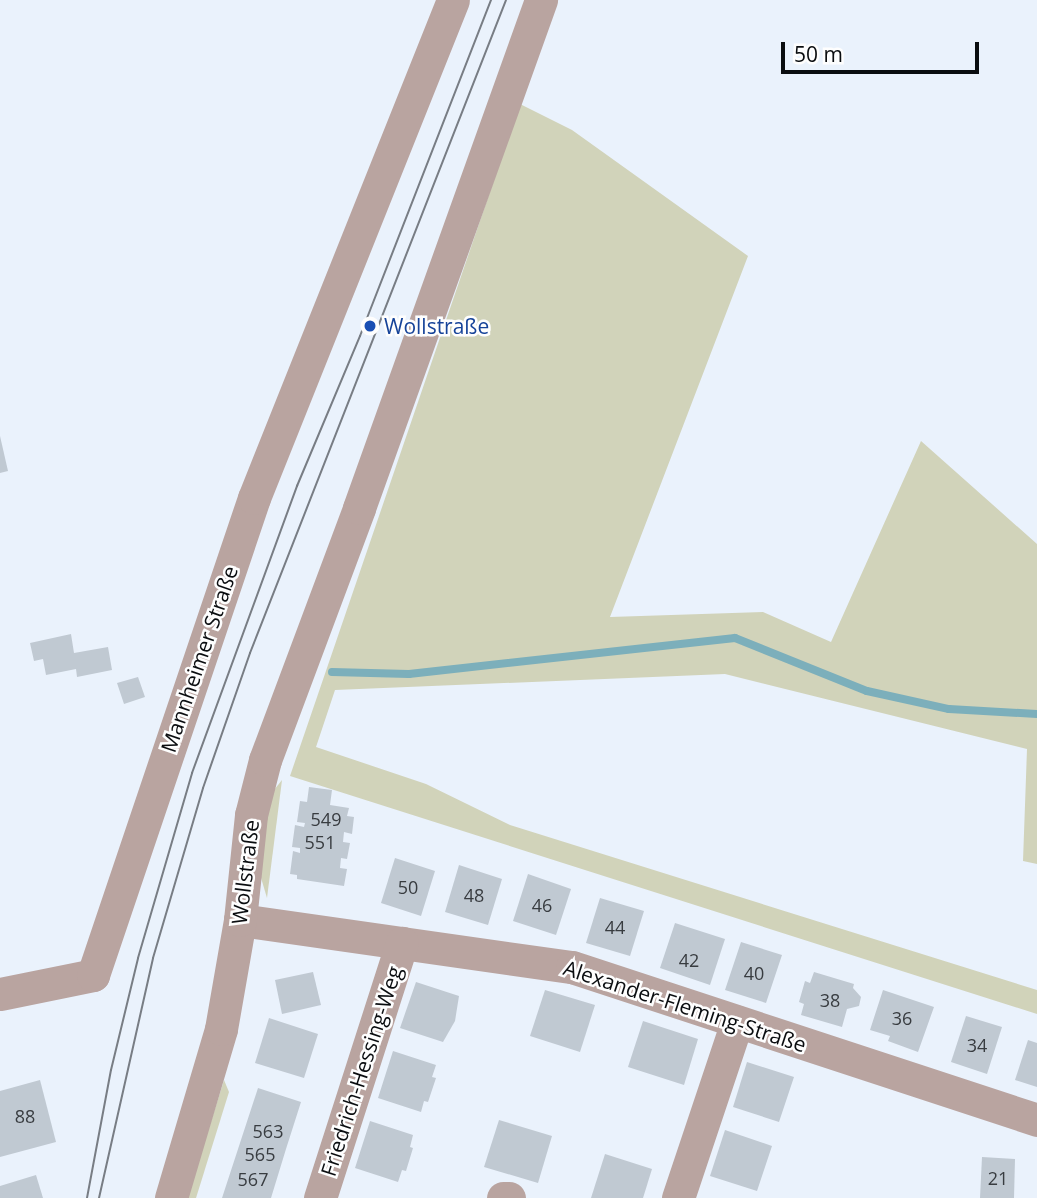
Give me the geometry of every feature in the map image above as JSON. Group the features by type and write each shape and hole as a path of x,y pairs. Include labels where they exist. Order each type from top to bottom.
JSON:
{"street":[{"name":"Mannheimer Straße","path":"0,994 93,975 254,498 453,0"},
{"name":"Wollstraße","path":"171,1198 221,1029 240,920 251,815 277,764 359,508 541,0"},
{"name":"Alexander-Fleming-Straße","path":"240,920 572,967 1037,1120"},
{"name":"Friedrich-Hessing-Weg","path":"320,1198 402,943"},
{"path":"678,1198 737,1022"},
{"path":"503,1198 509,1198"}],"green space":[{"path":"520,104 572,130 748,256 610,617 763,612 831,642 921,441 1037,544 1037,864 1023,861 1027,749 725,674 335,690 316,747 426,784 510,825 1037,990 1037,1014 290,776"},
{"path":"282,780 267,898 259,871 270,795"},
{"path":"224,1080 229,1092 196,1198 187,1198"}],"building":[{"path":"0,436 8,471 0,473"},
{"path":"71,634 74,653 108,647 112,670 77,677 76,669 46,675 43,659 34,661 30,643"},
{"path":"138,677 145,697 124,704 117,683"},
{"path":"309,787 332,790 330,805 349,808 347,816 354,817 352,834 344,832 343,842 350,843 347,859 341,858 340,868 347,869 344,886 297,879 297,875 290,874 293,851 300,853 300,848 292,847 295,825 304,827 305,823 297,822 300,801 307,802"},
{"path":"395,858 435,871 421,916 381,903"},
{"path":"459,865 502,879 488,925 445,912"},
{"path":"528,874 571,889 556,935 513,921"},
{"path":"600,898 644,911 630,956 586,943"},
{"path":"675,923 725,939 710,985 660,968"},
{"path":"741,942 782,955 766,1003 725,990"},
{"path":"313,972 321,1005 282,1014 275,980"},
{"path":"814,972 854,984 853,988 861,997 859,1006 847,1009 842,1027 801,1015 804,1004 799,1002 805,981 810,983"},
{"path":"416,982 459,996 455,1021 443,1042 400,1028"},
{"path":"545,990 595,1005 580,1052 530,1036"},
{"path":"883,990 934,1007 918,1052 888,1041 890,1036 870,1030"},
{"path":"966,1016 1002,1027 987,1074 951,1062"},
{"path":"269,1018 318,1034 304,1078 255,1063"},
{"path":"643,1021 698,1039 684,1085 628,1067"},
{"path":"1028,1040 1037,1043 1037,1087 1015,1080"},
{"path":"393,1051 436,1065 432,1077 436,1078 428,1102 424,1101 421,1112 378,1098"},
{"path":"747,1062 794,1077 779,1122 733,1107"},
{"path":"40,1080 56,1142 0,1157 0,1091"},
{"path":"258,1088 301,1102 271,1198 222,1198"},
{"path":"499,1120 552,1136 538,1183 484,1167"},
{"path":"370,1121 413,1135 410,1147 413,1148 406,1171 402,1170 398,1182 355,1168"},
{"path":"725,1130 772,1146 757,1191 710,1176"},
{"path":"605,1154 652,1169 643,1198 591,1198"},
{"path":"982,1157 1015,1159 1014,1198 980,1198"},
{"path":"36,1175 43,1198 0,1198 0,1186"}],"waterway":[{"path":"332,672 409,674 735,638 867,691 949,709 1037,714"}],"tram line":[{"path":"87,1198 111,1070 138,958 192,773 297,486 360,336 491,0"},
{"path":"99,1198 153,958 203,788 250,653 506,0"}],"place":[{"name":"Wollstraße","path":"370,326"}]}
